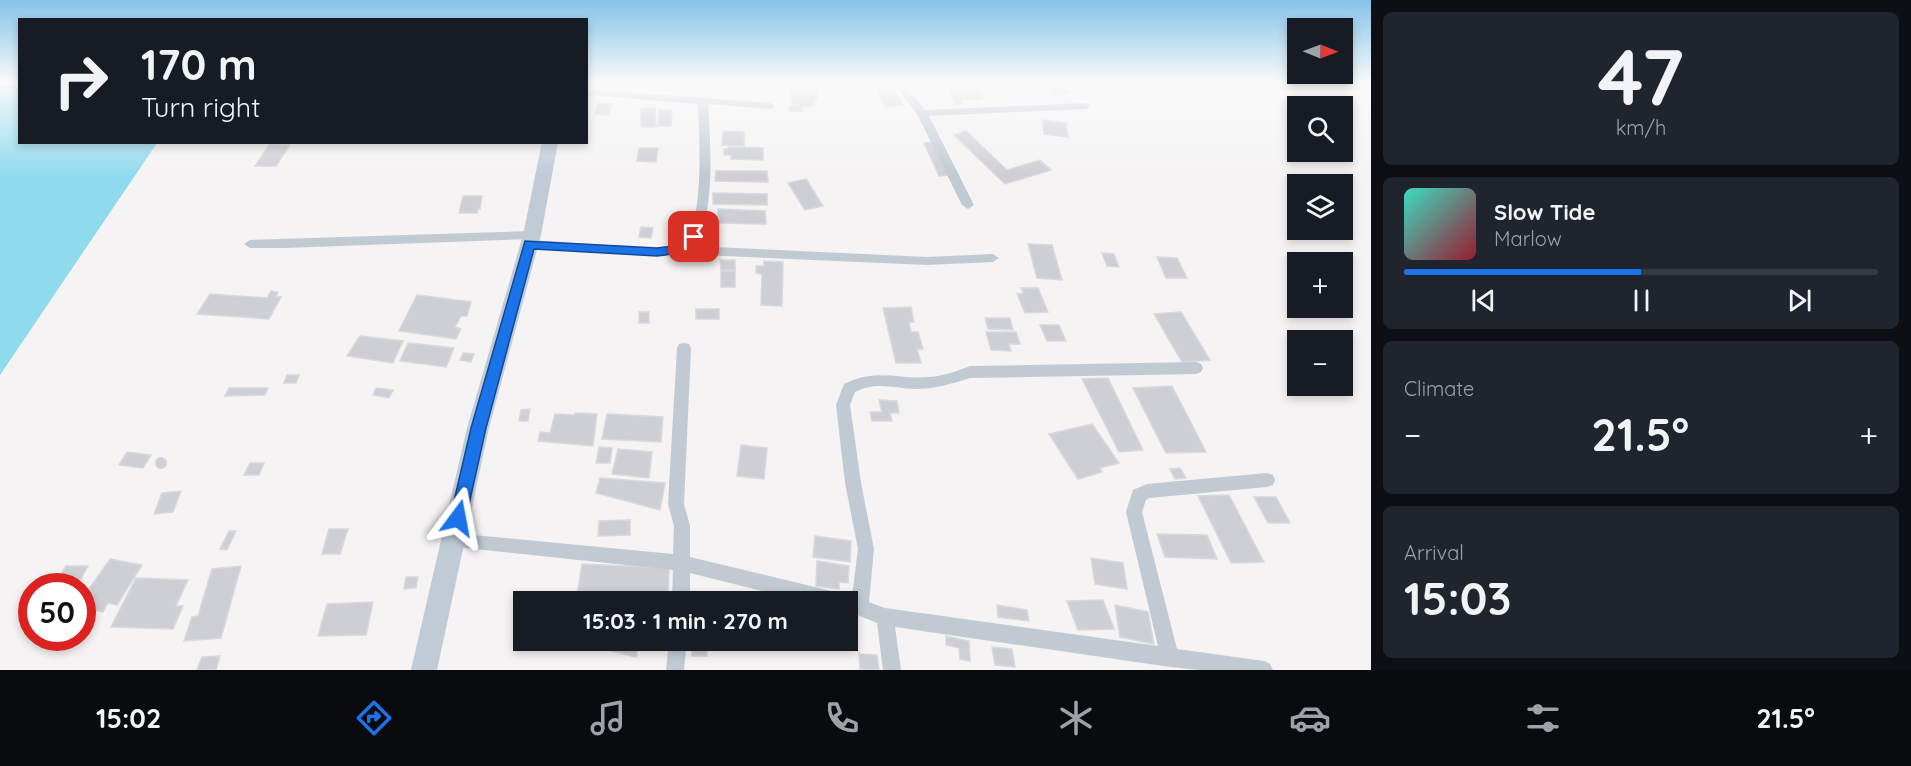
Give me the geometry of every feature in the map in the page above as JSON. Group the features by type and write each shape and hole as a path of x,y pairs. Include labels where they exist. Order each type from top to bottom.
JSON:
{"main road":[{"path":"424,670 478,428 530,239 550,144"}],"street":[{"path":"676,250 688,244 694,237 701,209 703,113"},
{"path":"922,113 968,205"},
{"path":"250,244 345,243 378,239 530,239 657,252 676,250 927,261 993,258"},
{"path":"681,591 682,526 676,504 684,348"},
{"path":"857,591 866,549 847,445 843,405 849,388 860,382 878,379 938,382 970,372 1196,368"},
{"path":"1170,657 1134,513 1139,495 1147,491 1267,480"},
{"path":"452,541 682,563 798,591"},
{"path":"858,606 885,617 1264,670"},
{"path":"885,617 892,670"},
{"path":"675,670 677,651"}],"water":[{"path":"0,113 18,113 18,144 156,144 0,375"}],"building":[{"path":"641,113 655,113 656,127 641,127"},
{"path":"659,113 672,113 671,126 658,126"},
{"path":"1043,120 1066,123 1068,137 1044,134"},
{"path":"723,131 744,132 744,146 722,145"},
{"path":"966,131 1007,170 1040,160 1051,170 1005,184 954,135"},
{"path":"934,142 949,175 939,176 924,143"},
{"path":"270,144 290,145 276,166 255,166"},
{"path":"728,147 763,148 763,160 731,159 731,155 724,155 724,149"},
{"path":"639,148 658,148 656,162 637,161"},
{"path":"716,171 767,171 768,182 715,181"},
{"path":"806,179 823,206 805,210 788,183"},
{"path":"713,193 767,194 767,205 713,204"},
{"path":"463,196 482,196 477,213 459,213"},
{"path":"718,209 765,211 766,224 718,223"},
{"path":"641,227 653,228 651,238 639,237"},
{"path":"1028,244 1052,245 1062,280 1037,278"},
{"path":"1102,253 1114,254 1119,267 1107,266"},
{"path":"1157,257 1177,258 1187,278 1166,278"},
{"path":"720,260 735,260 735,270 721,270"},
{"path":"764,261 783,262 782,306 761,305 762,274 756,273 756,266 764,266"},
{"path":"721,271 735,271 735,287 721,287"},
{"path":"1021,288 1038,288 1048,312 1025,313 1017,294 1024,293"},
{"path":"271,291 278,292 276,297 281,297 269,319 197,314 210,294 267,298"},
{"path":"417,295 471,302 467,316 461,316 455,327 461,329 456,339 399,331"},
{"path":"911,307 914,322 909,322 911,332 918,332 923,349 917,349 921,363 896,363 883,308"},
{"path":"696,309 719,309 719,319 696,319"},
{"path":"639,312 649,312 649,323 639,323"},
{"path":"1181,312 1210,360 1182,362 1154,314"},
{"path":"985,318 1010,318 1013,330 988,329"},
{"path":"1040,325 1059,325 1066,341 1047,341"},
{"path":"986,332 1016,332 1020,344 1009,344 1011,351 991,350"},
{"path":"360,336 403,341 393,363 347,356"},
{"path":"408,343 454,348 446,367 400,361"},
{"path":"463,353 474,354 471,362 460,360"},
{"path":"287,375 299,375 296,383 284,383"},
{"path":"1108,378 1143,450 1119,452 1082,379"},
{"path":"1172,386 1206,452 1166,453 1133,388"},
{"path":"229,388 268,388 265,395 225,396"},
{"path":"376,388 393,390 389,398 373,395"},
{"path":"879,400 897,401 899,413 890,413 892,421 872,421 870,412 882,412"},
{"path":"530,409 528,421 519,421 521,410"},
{"path":"576,413 597,414 593,446 538,441 540,432 550,433 555,414 573,415"},
{"path":"607,414 663,417 661,442 602,439"},
{"path":"1092,424 1119,463 1100,468 1102,472 1078,479 1049,434"},
{"path":"741,445 767,448 764,479 737,476"},
{"path":"599,447 612,448 610,463 596,463"},
{"path":"618,449 652,452 649,478 612,474"},
{"path":"127,452 151,455 143,468 119,465"},
{"path":"161,457 167,463 161,469 155,463"},
{"path":"250,463 264,463 259,475 244,475"},
{"path":"1180,468 1186,478 1175,479 1170,469"},
{"path":"600,478 665,483 660,510 596,493"},
{"path":"181,491 173,512 154,514 162,493"},
{"path":"1229,495 1264,562 1231,563 1198,496"},
{"path":"1254,497 1276,497 1290,523 1268,523"},
{"path":"630,520 630,535 598,536 599,521"},
{"path":"329,529 348,529 340,554 322,554"},
{"path":"229,531 236,531 227,550 220,549"},
{"path":"1157,534 1207,535 1217,559 1165,557"},
{"path":"815,536 851,541 850,562 813,557"},
{"path":"1091,558 1123,563 1127,589 1095,584"},
{"path":"110,559 142,565 117,605 108,603 103,612 96,611 96,579"},
{"path":"817,561 849,566 848,583 839,582 839,589 816,586"},
{"path":"582,564 669,568 668,591 578,591"},
{"path":"66,566 88,566 84,573 62,573"},
{"path":"241,566 221,638 184,641 192,617 198,616 212,569"},
{"path":"406,577 418,577 416,588 404,589"},
{"path":"136,578 188,580 176,606 183,606 173,629 111,627"},
{"path":"1103,600 1114,629 1078,630 1067,601"},
{"path":"373,602 366,635 318,636 327,604"},
{"path":"997,605 1027,610 1029,621 998,617"},
{"path":"1115,605 1148,612 1154,644 1120,637"},
{"path":"946,636 969,641 970,661 960,659 959,648 946,645"},
{"path":"992,647 1012,649 1015,667 995,665"},
{"path":"611,651 637,651 636,657"},
{"path":"692,651 707,651 707,656 692,656"},
{"path":"859,654 877,655 879,670 860,669"},
{"path":"220,656 216,670 197,670 202,657"}],"route":[{"path":"458,518 478,428 529,244 657,252 676,250 688,244 694,237"}]}
